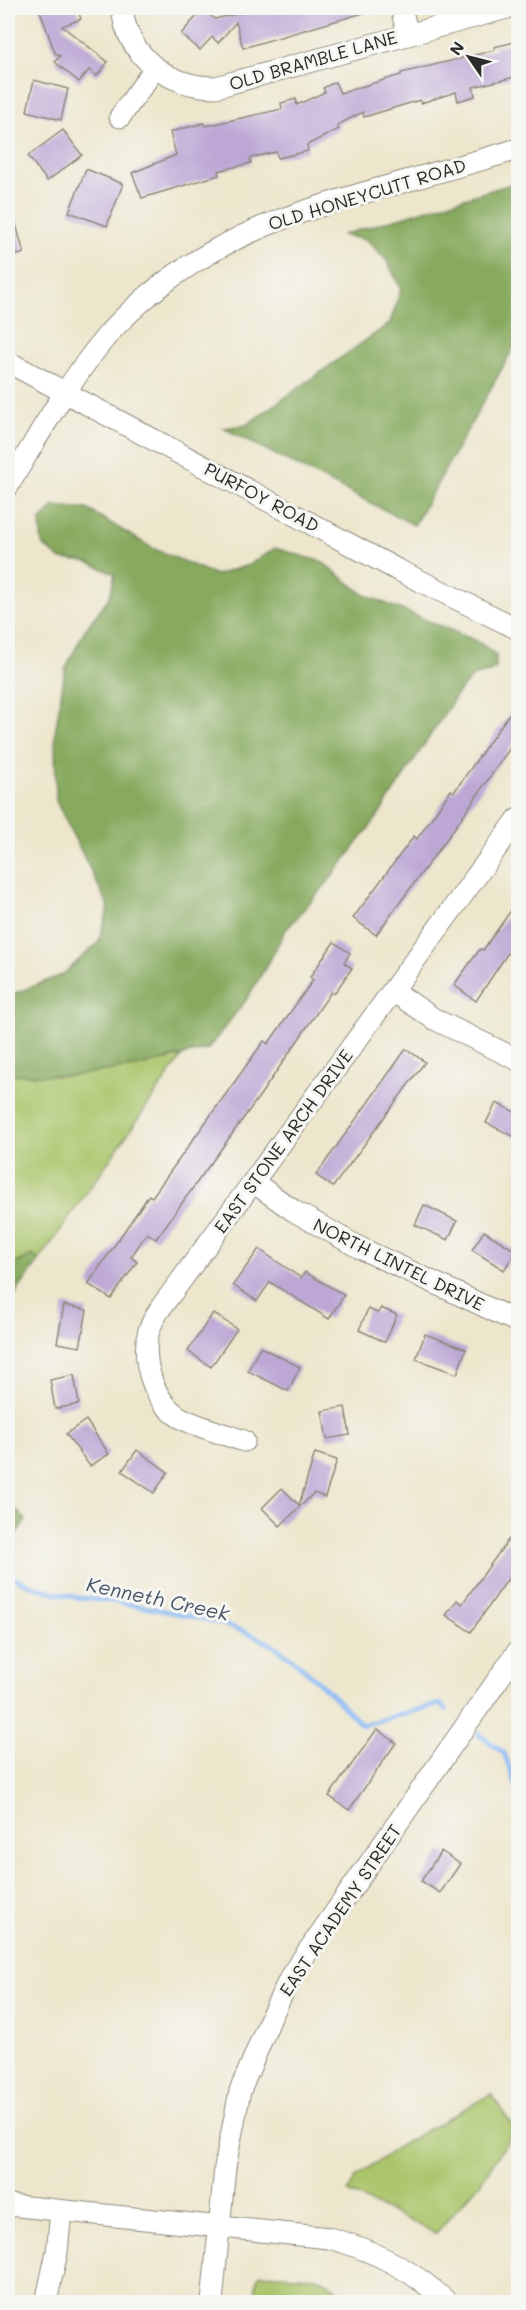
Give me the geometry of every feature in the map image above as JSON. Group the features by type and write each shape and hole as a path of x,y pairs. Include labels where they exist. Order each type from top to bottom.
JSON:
{"street":[{"name":"OLD BRAMBLE LANE","path":"122,8 126,26 133,41 155,68 186,84 216,87 507,8"},
{"path":"401,8 408,34"},
{"path":"120,117 155,68"},
{"name":"OLD HONEYCUTT ROAD","path":"8,486 65,391 106,336 174,274 219,246 247,232 314,207 519,149"},
{"name":"PURFOY ROAD","path":"8,362 396,569 519,629"},
{"name":"EAST STONE ARCH DRIVE","path":"244,1441 182,1419 171,1410 155,1388 148,1371 148,1333 158,1313 519,819"},
{"path":"393,991 434,1019 519,1060"},
{"name":"NORTH LINTEL DRIVE","path":"253,1182 294,1211 351,1244 519,1322"},
{"name":"EAST ACADEMY STREET","path":"212,2302 225,2167 240,2091 272,2015 292,1974 519,1651"},
{"path":"8,2205 309,2235 348,2243 378,2254 404,2269 422,2280 447,2302"},
{"path":"46,2302 57,2252 61,2211"}],"green space":[{"path":"518,182 518,340 414,525 223,428 246,425 390,323 401,289 387,261 367,240 342,235"},
{"path":"54,506 87,509 152,548 216,575 249,565 275,548 322,562 365,595 477,641 496,655 496,668 475,675 459,691 376,819 327,883 285,931 246,1000 208,1049 139,1066 69,1076 8,1074 8,996 62,975 98,943 109,907 56,801 55,733 65,670 83,633 110,596 115,574 87,562 60,559 42,544 40,522"},
{"path":"182,1056 39,1261 32,1255 8,1267 8,1074 69,1076 139,1066"},
{"path":"33,1255 39,1261 8,1304 8,1267"},
{"path":"8,1501 26,1520 8,1545"},
{"path":"491,2094 515,2130 480,2183 436,2233 348,2192 356,2177 404,2143"},
{"path":"260,2274 317,2277 347,2295 345,2302 254,2302 257,2279"}],"building":[{"path":"39,8 77,8 81,19 62,26 108,62 97,76 89,70 79,82 55,62 60,56 55,53"},
{"path":"260,8 370,8 370,11 243,48 236,22 218,43 212,37 200,50 181,34 203,9 215,19"},
{"path":"519,41 519,76 473,87 475,96 458,101 456,92 364,117 363,112 337,125 339,129 307,145 308,151 278,158 276,152 250,158 251,163 218,171 219,175 142,198 132,173 176,155 170,132 204,123 205,126 282,109 281,103 296,99 297,105 325,92 323,88 335,82 340,93 401,75 401,73 495,50 494,47"},
{"path":"34,80 68,89 61,120 27,111"},
{"path":"63,130 82,155 47,181 28,156"},
{"path":"86,169 123,184 107,226 69,212"},
{"path":"8,210 12,210 24,253 8,258"},
{"path":"519,700 519,735 376,935 353,918 414,836 417,839 451,790 454,792"},
{"path":"519,899 519,936 476,1001 454,985 480,949 483,950"},
{"path":"334,942 350,953 344,963 352,968 334,994 331,992 261,1094 156,1239 147,1233 131,1257 137,1262 111,1299 88,1284 149,1195 152,1197 264,1041 268,1044 313,980 310,977"},
{"path":"406,1049 425,1062 333,1187 316,1175"},
{"path":"496,1103 519,1114 519,1139 486,1123"},
{"path":"424,1205 457,1221 448,1240 415,1225"},
{"path":"484,1231 516,1251 504,1270 472,1250"},
{"path":"259,1249 301,1278 305,1272 344,1295 329,1319 270,1282 257,1301 233,1285"},
{"path":"64,1305 87,1310 80,1347 57,1343"},
{"path":"381,1308 397,1315 385,1342 359,1330 368,1309 378,1313"},
{"path":"213,1313 237,1329 211,1367 188,1351"},
{"path":"425,1334 466,1349 457,1374 416,1359"},
{"path":"260,1347 300,1367 288,1391 248,1371"},
{"path":"74,1375 79,1404 55,1409 50,1380"},
{"path":"345,1407 350,1435 327,1439 322,1411"},
{"path":"86,1420 109,1454 90,1466 66,1434"},
{"path":"137,1450 168,1472 154,1493 122,1471"},
{"path":"315,1453 337,1460 325,1497 314,1493 280,1526 262,1508 282,1488 299,1505"},
{"path":"519,1525 519,1563 471,1632 446,1615 457,1600 462,1604"},
{"path":"377,1729 396,1743 349,1810 329,1796"},
{"path":"441,1851 460,1864 440,1893 421,1881"}],"waterway":[{"name":"Kenneth Creek","path":"8,1575 63,1594 182,1614 242,1631 277,1648 300,1665 362,1725 440,1704 446,1709"},
{"name":"Kenneth Creek","path":"478,1734 504,1753 518,1791"}]}
